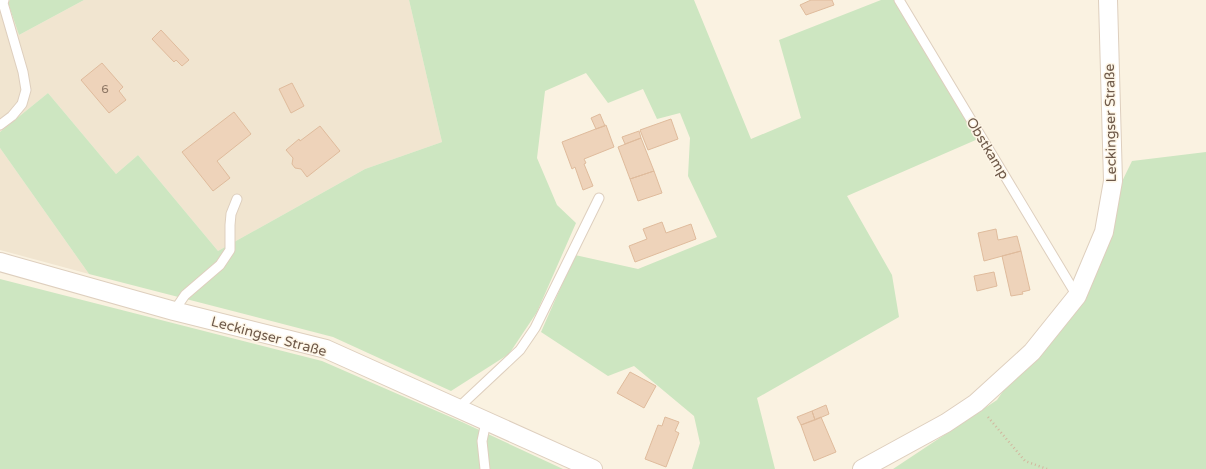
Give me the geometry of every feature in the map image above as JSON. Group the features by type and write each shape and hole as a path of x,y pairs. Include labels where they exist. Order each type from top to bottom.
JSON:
{"street":[{"name":"Leckingser Straße","path":"862,469 946,423 976,403 1032,352 1077,296 1104,232 1113,181 1108,0"},
{"name":"Leckingser Straße","path":"0,262 174,311 326,349 593,469"}],"lane":[{"path":"0,125 12,116 22,104 26,90 23,72 3,3 4,0"},
{"name":"Obstkamp","path":"899,0 1077,296"},
{"path":"457,409 520,350 535,328 599,198"},
{"path":"174,311 185,295 220,265 230,250 231,214 237,199"},
{"path":"485,469 482,442 486,422"}],"path":[{"path":"976,403 1025,461 1047,469"}],"shaded area":[{"path":"0,0 10,0 8,3 19,35 84,0 409,0 442,142 365,169 218,251 138,155 116,174 48,93 0,132"},
{"path":"0,148 89,274 0,250"}],"green space":[{"path":"10,0 84,0 19,35 8,3"},
{"path":"409,0 694,0 751,139 801,118 779,40 881,0 895,0 978,139 847,196 892,275 899,317 757,398 775,469 692,469 700,443 694,416 634,366 608,376 541,332 575,255 638,269 717,237 688,176 690,138 680,113 657,119 643,89 608,103 586,73 545,91 537,158 557,205 576,223 537,312 509,354 451,391 333,337 89,274 0,148 0,132 48,93 116,174 138,155 218,251 365,169 442,142"},
{"path":"1206,152 1206,469 893,469 997,400 1068,295 1132,161"},
{"path":"0,279 322,361 462,422 563,469 0,469"}],"building":[{"path":"811,0 832,0 834,5 806,15 800,5"},
{"path":"161,30 189,60 182,66 176,60 174,62 152,39"},
{"path":"102,63 123,87 119,91 126,100 109,113 81,80"},
{"path":"292,83 304,106 291,113 279,89"},
{"path":"234,112 251,134 217,161 230,178 213,191 182,152"},
{"path":"600,114 605,126 596,129 591,118"},
{"path":"671,119 678,139 648,150 640,130"},
{"path":"606,125 614,147 584,159 586,163 584,164 593,186 583,190 575,167 572,169 562,142"},
{"path":"320,126 340,151 307,177 301,169 295,168 292,164 293,158 286,150 299,139 300,141"},
{"path":"639,131 641,138 625,144 622,137"},
{"path":"641,138 654,171 630,179 618,147"},
{"path":"654,171 662,193 638,201 630,179"},
{"path":"662,222 666,233 691,224 696,239 635,262 629,246 647,239 643,229"},
{"path":"996,229 998,240 1017,236 1021,251 984,261 978,233"},
{"path":"1021,251 1030,290 1022,292 1023,294 1011,296 1002,256"},
{"path":"994,272 997,286 977,291 974,276"},
{"path":"630,372 656,386 644,408 617,393"},
{"path":"826,405 829,414 815,420 812,411"},
{"path":"812,411 815,420 801,425 797,417"},
{"path":"665,417 679,422 675,431 679,433 666,467 645,459 658,425 662,426"},
{"path":"821,417 836,452 814,461 801,425"}]}
